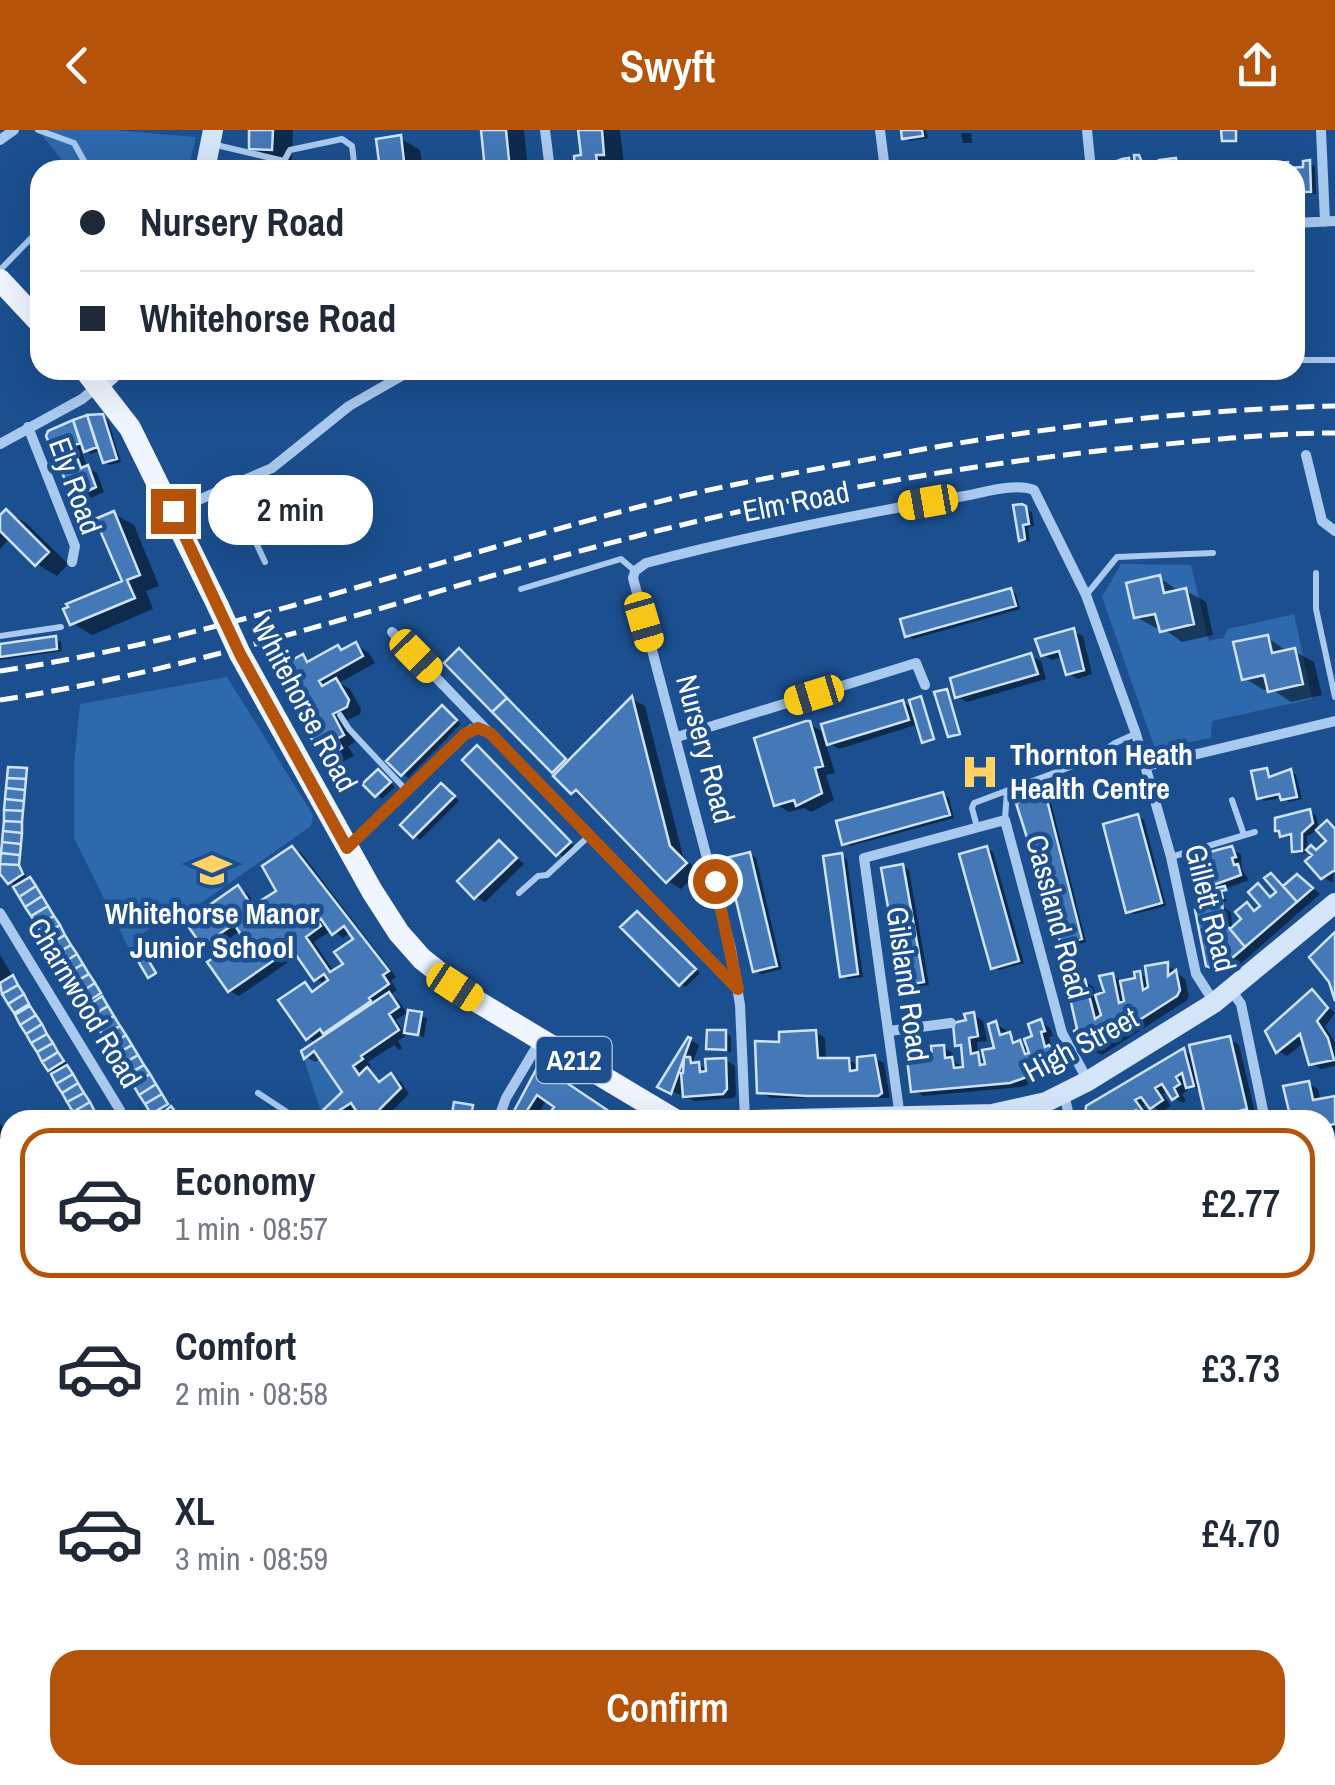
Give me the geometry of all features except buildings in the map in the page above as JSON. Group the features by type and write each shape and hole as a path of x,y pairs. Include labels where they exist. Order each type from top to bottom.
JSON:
{"main road":[{"path":"0,280 30,312"},
{"name":"Whitehorse Road","path":"103,380 173,511 240,654 388,917 422,959 455,987 658,1110"},
{"name":"High Street","path":"1011,1110 1064,1094 1223,997 1335,903"}],"street":[{"path":"0,140 14,130"},
{"path":"545,130 549,160"},
{"path":"880,130 884,160"},
{"path":"1087,130 1091,160"},
{"path":"1305,223 1330,222 1321,130"},
{"path":"0,444 82,399 96,380"},
{"path":"173,511 272,468 349,406 394,380"},
{"name":"Ely Road","path":"28,428 75,546 72,562"},
{"path":"1306,455 1322,521 1335,530"},
{"name":"Elm Road","path":"635,571 646,563 780,530 1030,488"},
{"name":"Gillett Road","path":"1030,488 1053,524 1086,594 1136,734 1171,857 1196,974 1223,997 1241,1004 1263,1110"},
{"name":"Nursery Road","path":"635,571 634,583 724,917 738,989 746,1110"},
{"path":"392,632 738,989"},
{"path":"677,737 916,663 925,685"},
{"path":"1146,766 1335,721"},
{"path":"347,848 472,729 485,729"},
{"path":"978,828 1005,820"},
{"name":"Cassland Road","path":"1005,820 1062,1033 1088,1081"},
{"name":"Gilsland Road","path":"899,1110 864,858 978,828"},
{"name":"Charnwood Road","path":"0,912 120,1110"},
{"path":"889,1031 951,1023"},
{"path":"502,1110 540,1041"},
{"path":"1064,1094 1068,1110"}],"lane":[{"path":"38,130 74,144 83,160"},
{"path":"212,137 270,160"},
{"path":"287,160 290,150 342,139 352,146 354,160"},
{"path":"0,270 30,238"},
{"path":"1305,360 1335,360"},
{"path":"230,487 265,562"},
{"path":"1086,594 1117,556 1213,553"},
{"path":"522,588 621,559 635,571"},
{"path":"1316,573 1316,609 1335,697"},
{"path":"0,636 60,627"},
{"path":"340,715 407,790"},
{"path":"978,828 972,805 1089,760 1136,734"},
{"path":"1005,820 1007,790"},
{"path":"1232,800 1244,835"},
{"path":"1171,857 1255,832"},
{"path":"519,893 538,876 547,875 590,835"},
{"path":"258,1093 284,1110"}],"shaded area":[{"path":"38,130 113,130 196,137 190,160 62,160"},
{"path":"1121,564 1191,565 1209,641 1223,638 1228,629 1294,614 1312,699 1212,721 1211,738 1155,749 1102,597","holes":["1159,575 1164,593 1186,588 1194,624 1160,632 1155,614 1134,618 1126,583","1267,635 1272,653 1295,649 1302,684 1269,692 1264,675 1242,679 1234,642"]},
{"path":"227,677 313,815 311,826 191,910 174,918 171,914 139,936 142,943 130,951 74,838 74,764 80,704"},
{"path":"314,1051 342,1092 323,1110 320,1110 304,1059"}],"railway":[{"path":"0,671 82,657 244,619 646,505 749,482 973,441 1093,424 1335,406"},
{"path":"0,700 210,656 628,538 848,489 1072,454 1241,437 1335,433"}],"place":[{"name":"Thornton Heath Health Centre","path":"980,772"},
{"name":"Whitehorse Manor Junior School","path":"212,870"}],"route":[{"path":"173,511 240,654 347,848 465,734 478,728 490,733 738,989 715,881"}]}
